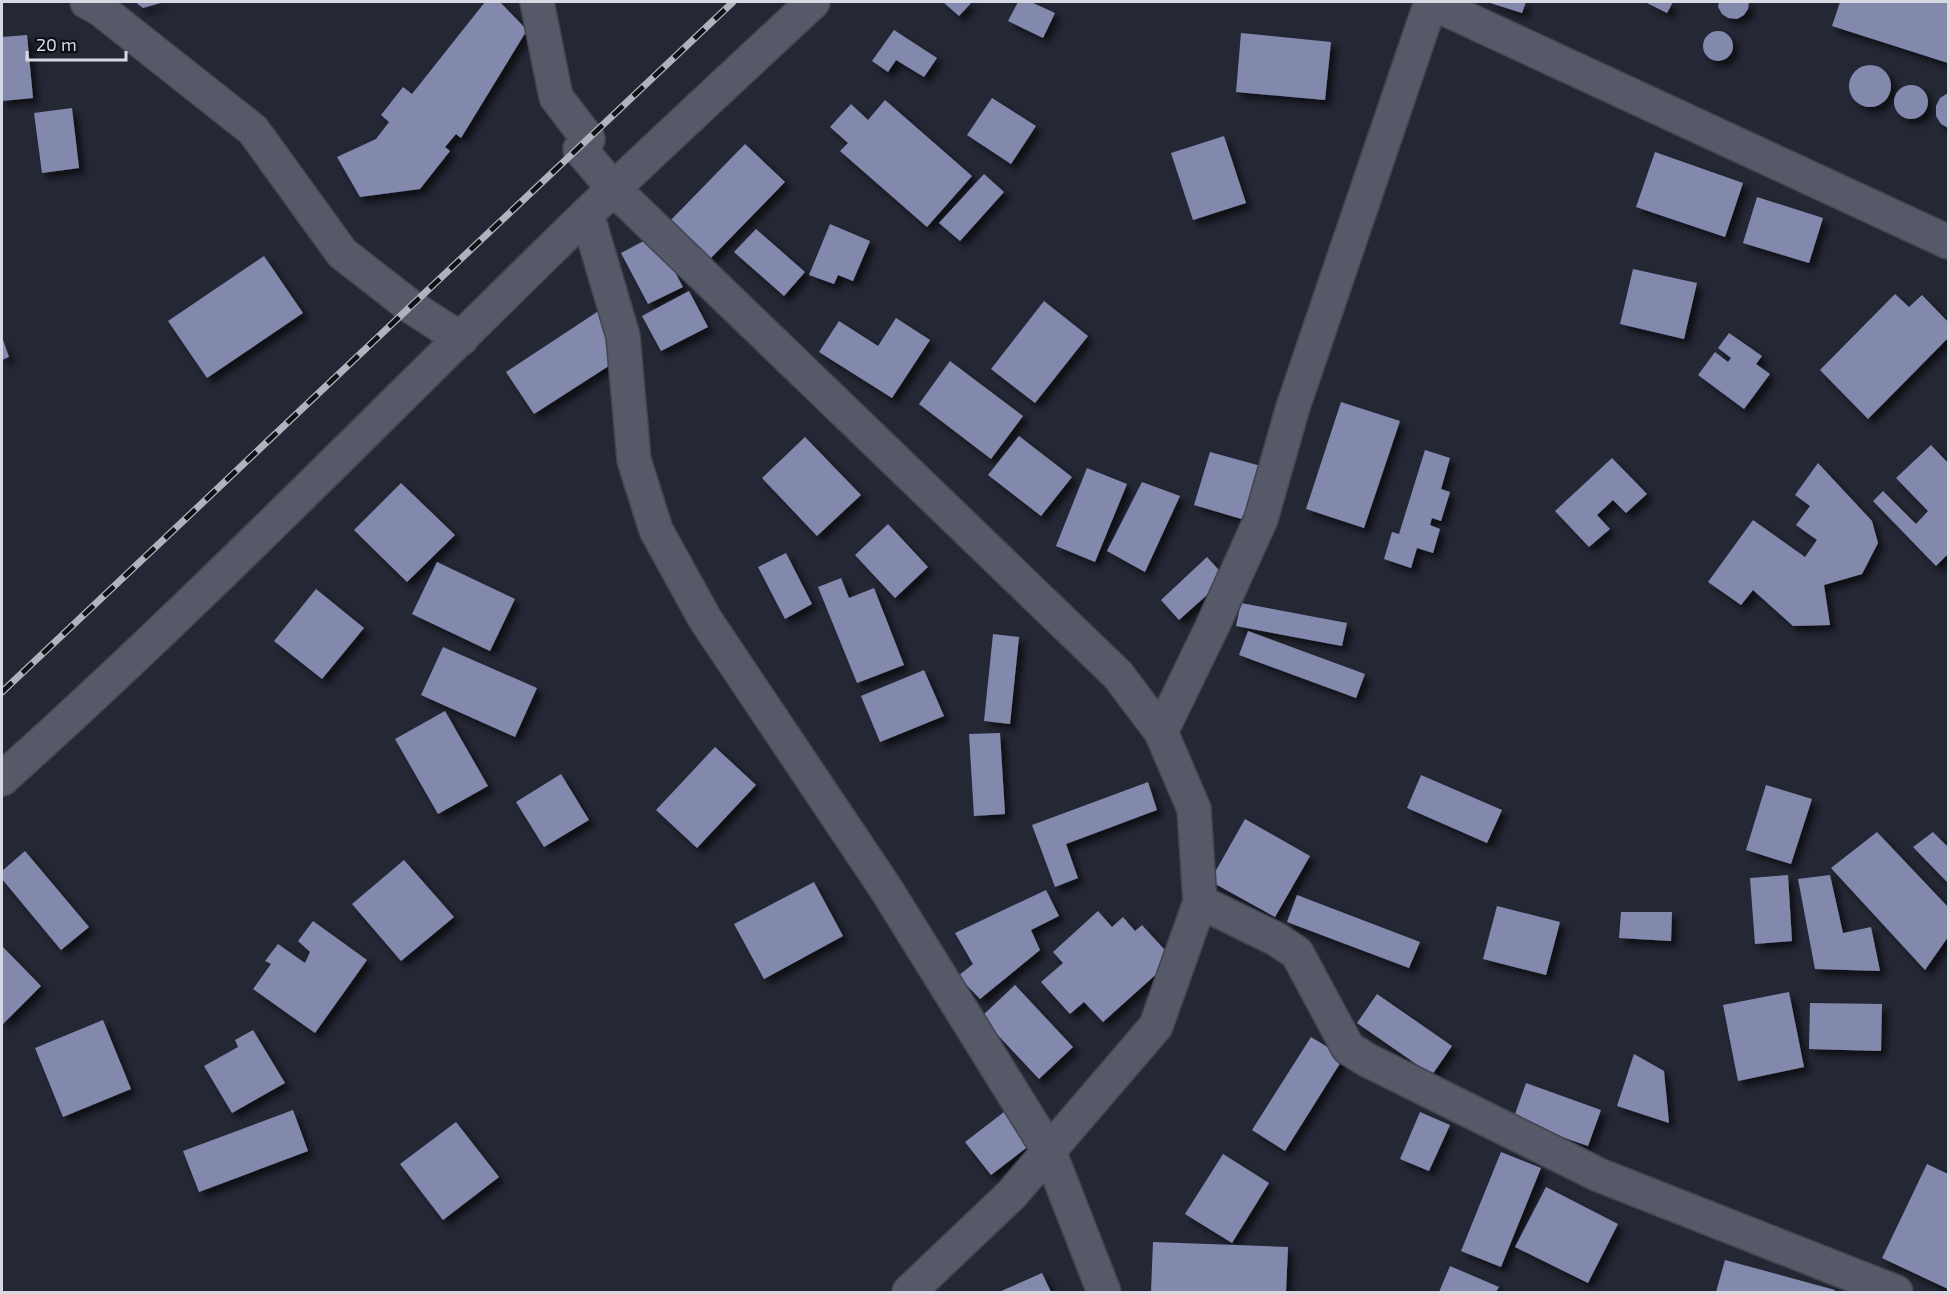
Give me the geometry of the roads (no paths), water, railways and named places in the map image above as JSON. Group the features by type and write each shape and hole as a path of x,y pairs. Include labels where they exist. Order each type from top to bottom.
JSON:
{"street":[{"path":"87,2 253,130 342,253 410,306 461,339"},
{"path":"537,2 556,97 588,139 580,148 614,189 1118,675 1161,732 1194,809 1200,902 1156,1026 1012,1194 909,1293"},
{"path":"2,779 71,717 587,214 813,2"},
{"path":"1161,732 1261,519 1293,407 1431,2 1948,242"},
{"path":"587,214 623,336 634,460 656,530 705,619 898,908 1049,1151 1104,1293"},
{"path":"1200,902 1276,939 1297,953 1348,1048 1367,1060 1599,1175 1896,1293"}],"railway":[{"path":"2,692 733,2"}]}
